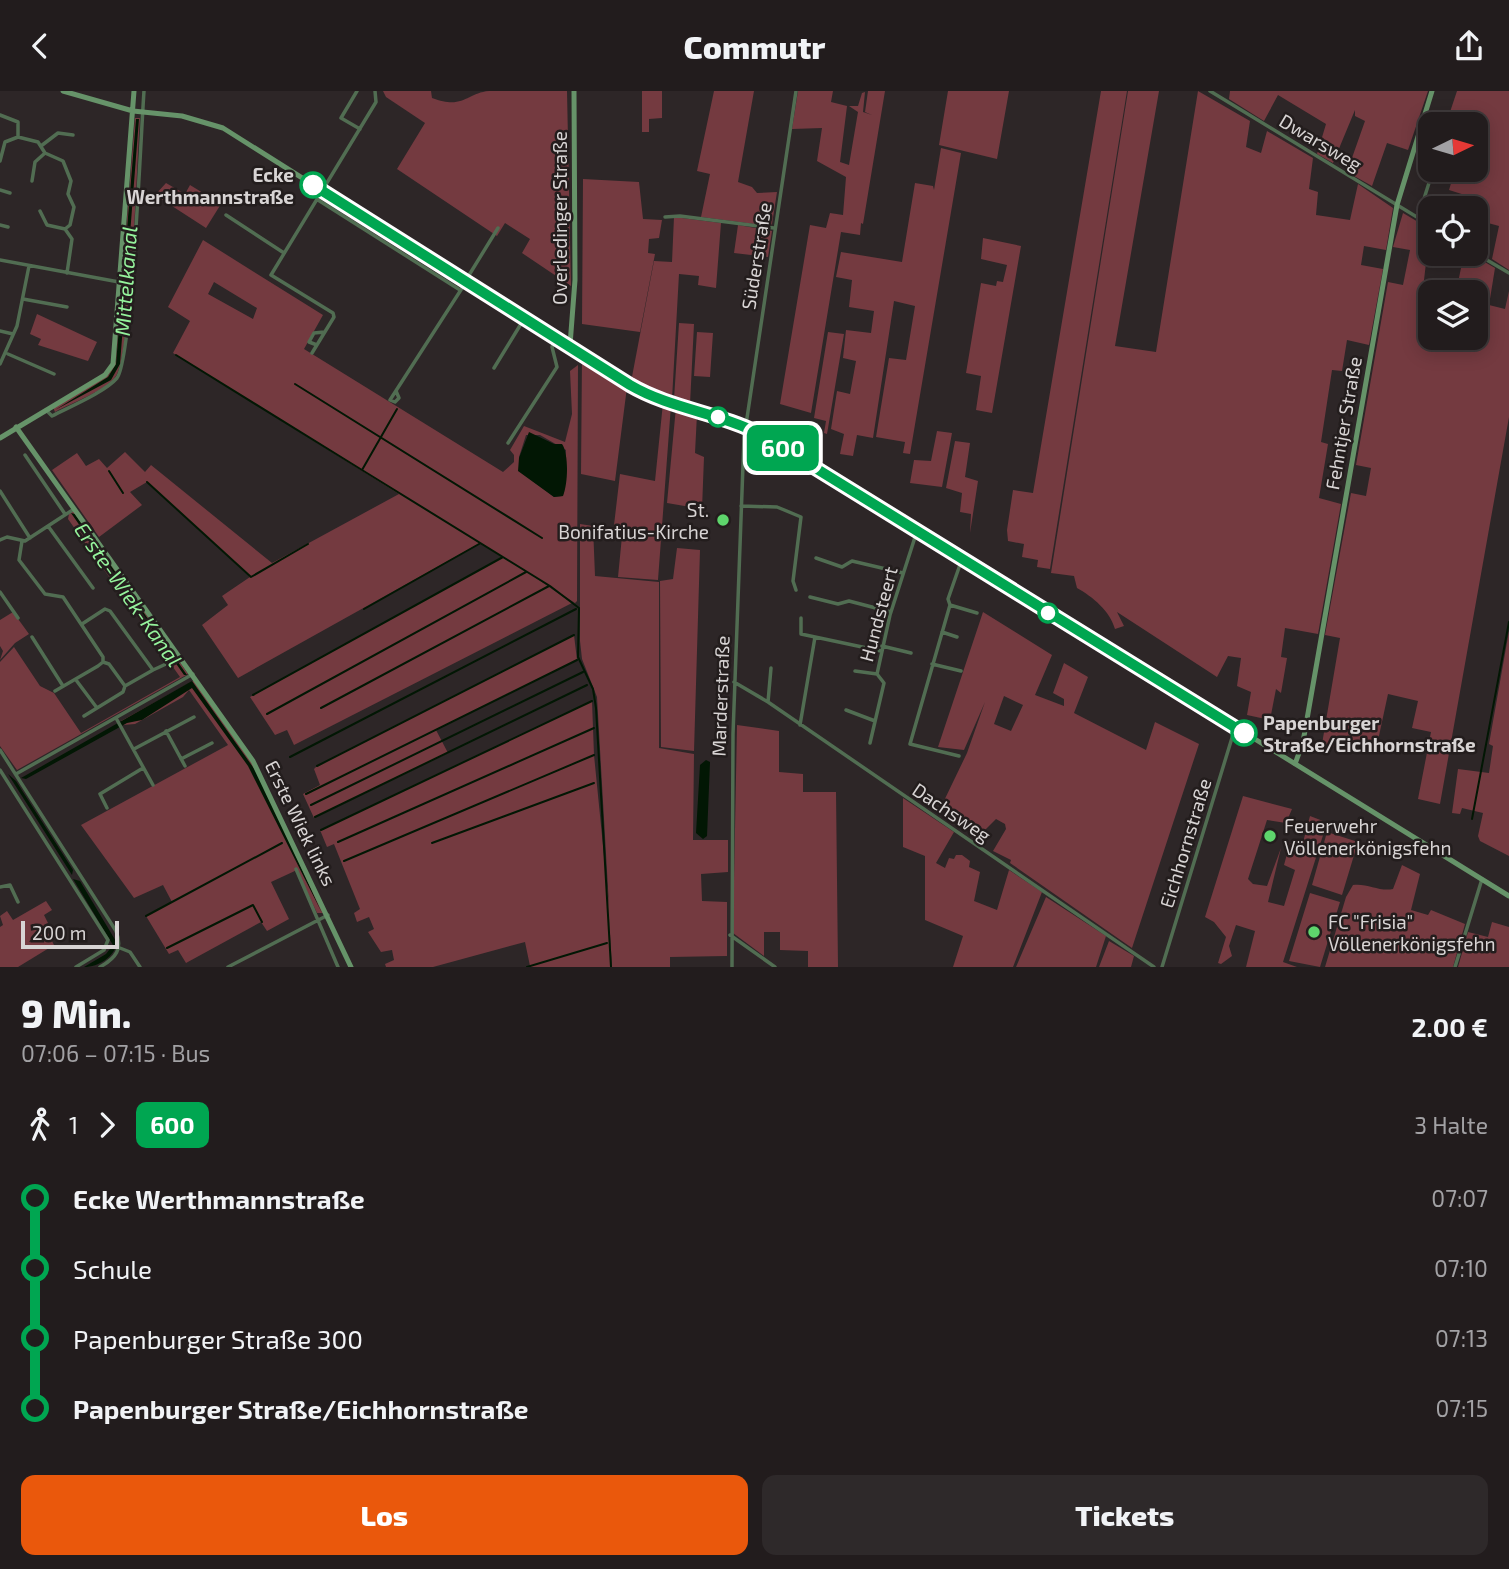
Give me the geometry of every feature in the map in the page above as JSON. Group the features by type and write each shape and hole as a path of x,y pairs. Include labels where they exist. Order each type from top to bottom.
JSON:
{"street":[{"path":"63,91 138,111 182,116 223,128 644,393 745,426 1509,896"},
{"path":"46,409 52,416 111,383 120,373 127,323 138,111 134,91"},
{"path":"0,438 110,370 114,355 119,282 138,111 144,91"},
{"path":"357,91 341,118 360,129"},
{"path":"312,353 334,317 332,313 271,275 376,102 375,91"},
{"name":"Overledinger Straße","path":"570,345 575,280 574,91"},
{"name":"Süderstraße","path":"745,426 796,91"},
{"name":"Dwarsweg","path":"1210,91 1418,218"},
{"name":"Fehntjer Straße","path":"1295,764 1303,742 1397,205 1432,91"},
{"path":"0,115 18,122 18,137"},
{"path":"41,146 58,133 73,135"},
{"path":"0,161 5,142 18,137 41,146 45,153 63,161 71,181 68,194 74,207 70,225 65,229"},
{"path":"32,181 35,162 45,153"},
{"path":"0,190 10,193"},
{"path":"318,200 460,290"},
{"path":"40,211 47,225 65,229 73,243 67,273"},
{"path":"226,215 284,253"},
{"path":"665,217 680,216 774,228"},
{"path":"0,225 8,227"},
{"path":"396,391 498,228"},
{"path":"0,260 119,282"},
{"path":"1488,261 1509,273"},
{"path":"0,365 8,353 29,266"},
{"path":"23,299 67,307"},
{"path":"494,368 525,317"},
{"path":"0,331 13,334"},
{"path":"317,345 309,342 314,333 324,333"},
{"path":"508,443 556,367 552,347 556,337"},
{"path":"8,353 51,373"},
{"name":"Erste Wiek links","path":"16,426 264,778 351,967"},
{"name":"Marderstraße","path":"732,967 730,935 734,682 745,426"},
{"path":"25,455 65,514"},
{"path":"0,491 30,538"},
{"path":"741,506 777,507 801,517 793,581 796,590"},
{"path":"0,540 7,537 22,541 30,538 75,509"},
{"path":"48,526 93,588"},
{"name":"Hundsteert","path":"870,743 884,683 877,674 881,651 917,531"},
{"path":"22,541 19,560 45,594 62,597 82,624 103,662 109,664 125,686"},
{"path":"816,558 842,567 852,561 903,573"},
{"path":"959,756 910,744 950,605 948,599 962,559"},
{"path":"0,592 18,618"},
{"path":"810,597 838,604 855,603 891,612"},
{"path":"102,604 153,670"},
{"path":"950,605 977,613"},
{"path":"82,624 105,609"},
{"path":"801,618 799,633 881,651"},
{"path":"942,632 957,637"},
{"path":"800,725 816,636"},
{"path":"32,637 63,686"},
{"path":"883,646 912,653"},
{"path":"55,691 103,662"},
{"path":"83,716 123,692 125,686 166,664"},
{"path":"932,664 961,671"},
{"path":"768,702 771,668"},
{"path":"855,671 877,674"},
{"path":"16,774 118,720 193,674"},
{"path":"76,680 97,708"},
{"name":"Dachsweg","path":"734,682 768,702 1154,967"},
{"path":"846,710 875,721"},
{"path":"134,749 194,717"},
{"path":"118,720 153,785"},
{"name":"Eichhornstraße","path":"1162,967 1235,727"},
{"path":"166,731 185,766"},
{"path":"181,759 212,743"},
{"path":"0,750 116,931 120,947 112,960 100,967"},
{"path":"11,768 1,773 108,940 104,950 76,967"},
{"path":"107,808 100,794 143,768"},
{"path":"296,869 338,967"},
{"path":"1455,967 1482,879"},
{"path":"0,887 10,885 18,902"},
{"path":"228,967 328,915"},
{"path":"730,935 775,967"},
{"path":"120,947 130,952 140,967"}],"shaded area":[{"path":"383,91 431,91 432,98 458,102 489,91 567,91 571,286 522,253 530,239 505,223 497,236 397,169 425,123 386,97"},
{"path":"642,91 662,91 662,118 649,119 649,132 642,132"},
{"path":"714,91 754,91 738,182 752,187 757,193 777,192 772,224 769,226 701,217 710,174 697,171"},
{"path":"798,91 833,91 831,102 847,106 840,162 849,165 858,112 849,106 858,106 862,93 865,92 863,112 872,115 865,112 868,91 885,91 860,235 841,232 811,413 780,404 810,225 826,228 830,213 843,215 846,177 817,161 822,128 792,129"},
{"path":"948,91 1009,91 997,159 939,145"},
{"path":"1101,91 1127,91 1050,569 1037,567 1038,560 1022,557 1024,544 1008,541 1007,530 1013,490 1033,493"},
{"path":"1128,91 1159,91 1115,346 1156,352 1198,91 1250,121 1246,147 1261,153 1267,131 1313,158 1309,189 1318,192 1316,215 1350,220 1358,184 1393,208 1386,250 1364,246 1361,265 1383,269 1369,345 1347,340 1342,371 1332,370 1321,442 1328,444 1319,498 1341,504 1318,634 1285,628 1281,657 1287,658 1281,693 1276,689 1270,720 1247,715 1251,692 1237,686 1241,658 1228,656 1217,677 1117,612 1124,626 1115,629 1100,605 1077,588 1074,576 1051,573"},
{"path":"1230,91 1428,91 1421,112 1418,112 1418,120 1408,150 1387,143 1372,186 1347,172 1365,121 1355,116 1355,110 1333,163 1317,154 1326,124 1278,95 1264,121 1229,99"},
{"path":"1457,91 1509,91 1509,270 1492,259 1499,226 1488,223 1488,196 1468,196 1449,190 1451,182 1488,182 1488,112 1450,112"},
{"path":"135,118 140,118 135,212 126,332 121,361 111,382 55,412 53,407 109,374 116,361"},
{"path":"941,148 961,153 910,454 903,453 905,442 876,437 889,358 906,360 915,306 894,301 873,438 857,435 853,456 840,454 844,434 831,429 837,391 850,394 856,361 843,358 846,330 871,333 874,311 849,307 852,280 836,277 841,252 902,262 915,183 933,186 934,190"},
{"path":"583,179 639,182 643,219 662,220 659,238 649,239 648,253 655,254 640,332 582,324"},
{"path":"166,183 185,194 190,185 221,204 206,228 155,195"},
{"path":"1403,213 1418,222 1418,266 1426,266 1424,280 1418,280 1418,350 1488,350 1488,280 1458,280 1461,266 1488,264 1495,268 1489,305 1505,309 1509,291 1509,417 1440,804 1418,799 1431,732 1412,728 1418,701 1388,694 1377,745 1344,739 1342,748 1322,744 1340,638 1325,635 1351,493 1366,496 1371,468 1356,465 1388,282 1403,285 1410,250 1393,247"},
{"path":"674,217 721,223 716,288 698,285 699,276 679,274 672,399 631,382 654,261 672,262"},
{"path":"738,225 772,231 768,257 734,253"},
{"path":"983,238 1021,246 992,413 976,410 981,376 966,373 981,283 996,286 997,281 1003,282 1007,265 981,259"},
{"path":"203,240 323,315 304,349 503,472 514,462 514,455 510,450 524,426 565,442 572,414 570,371 578,365 577,601 575,603 529,573 572,603 294,745 287,730 275,735 250,697 502,557 480,543 238,678 202,625 228,605 222,596 250,577 147,482 130,492 142,505 99,537 52,470 77,453 86,466 99,459 107,468 125,452 145,472 151,465 272,563 399,494 173,353 190,321 168,307","holes":["214,282 257,308 253,319 208,294","526,435 540,435 566,450 563,496 554,497 519,471 519,457"]},
{"path":"37,314 97,342 88,361 38,345 41,339 30,334"},
{"path":"679,323 694,324 690,404 674,399"},
{"path":"697,332 713,333 710,377 694,376"},
{"path":"828,332 844,334 827,434 824,433 826,421 814,418"},
{"path":"582,356 627,387 615,481 581,474"},
{"path":"663,403 671,405 658,580 618,577 623,526 614,525 620,474 655,481"},
{"path":"676,407 697,414 695,453 704,457 702,509 667,503"},
{"path":"937,431 952,433 942,487 910,483 914,460 931,461"},
{"path":"955,441 970,443 965,477 978,481 970,533 971,514 960,512 962,493 946,488"},
{"path":"73,511 188,674 17,770 0,746 0,662 14,647 40,686 54,693 81,733 180,677 68,519"},
{"path":"580,524 593,526 595,576 659,582 659,748 694,754 693,840 728,840 728,872 701,874 702,901 727,902 727,956 670,957 670,967 612,967 609,918 611,967 527,967 530,966 525,942 433,967 386,967 385,964 394,960 392,950 381,952 368,932 374,929 369,917 357,922 354,913 360,909 334,844 327,847 320,830 592,701 594,755 609,906 597,697 582,659 580,641"},
{"path":"677,548 700,550 694,751 661,747 660,581 673,579"},
{"path":"13,612 29,634 15,643 0,660 3,651 0,646 0,620"},
{"path":"983,612 1052,655 1035,695 1064,706 1064,699 1053,693 1064,663 1088,677 1074,713 1146,750 1155,722 1199,744 1132,948 1010,863 1011,860 993,851 1006,829 1005,824 996,819 978,837 941,807 967,753 985,702 964,750 938,747","holes":["1004,696 1023,705 1011,731 994,724"]},
{"path":"1509,631 1509,856 1480,841 1478,836 1483,813 1462,808 1460,814 1452,813 1458,769 1489,773 1493,746 1489,744"},
{"path":"574,635 577,660 436,730 448,753 314,818 303,794 320,785 314,769 317,766"},
{"path":"195,680 252,761 324,913 317,913 297,870 271,882 289,919 267,931 261,922 186,963 178,950 169,954 146,916 172,902 163,885 134,898 81,825 228,745 189,690 183,697 135,724 123,725 121,721"},
{"path":"737,725 779,731 779,772 803,774 803,792 836,792 838,967 808,967 808,951 780,950 780,932 764,932 764,956 733,933"},
{"path":"1243,796 1292,809 1286,823 1267,820 1248,879 1253,884 1267,886 1281,848 1268,902 1284,906 1295,870 1284,865 1290,843 1302,846 1310,816 1323,821 1325,829 1283,962 1297,967 1246,967 1255,931 1236,925 1229,946 1232,956 1221,964 1218,963 1226,937 1214,922 1205,917"},
{"path":"903,798 954,832 936,863 945,868 949,858 954,859 956,855 962,855 970,861 969,867 980,872 974,901 997,910 1009,870 1042,892 1013,967 953,967 963,936 925,920 925,856 903,847"},
{"name":"FC \"Frisia\" Völlenerkönigsfehn","path":"1327,832 1358,842 1342,895 1312,885"},
{"path":"1402,865 1420,874 1411,910 1428,915 1431,910 1465,924 1453,967 1325,967 1346,897 1353,885 1393,889"},
{"name":"FC \"Frisia\" Völlenerkönigsfehn","path":"1310,893 1340,902 1320,967 1289,961"},
{"path":"1046,897 1106,936 1096,967 1016,967"},
{"path":"46,901 52,910 44,915 48,923 44,925 54,945 18,967 0,967 0,927 3,925 0,916 7,911 13,920"},
{"path":"1492,922 1509,927 1509,967 1458,967 1468,932 1488,937"},
{"path":"1109,941 1134,956 1131,967 1099,967"}],"water":[{"name":"Mittelkanal","path":"136,119 139,119 120,364 111,380 55,410 108,377 116,364"},
{"path":"529,432 554,444 562,444 567,469 563,496 554,497 518,471 519,458"},
{"name":"Erste-Wiek-Kanal","path":"71,513 75,514 187,675 184,675"},
{"path":"192,681 260,777 322,913 248,766 192,688 142,720 127,723 26,779 21,778"},
{"path":"706,760 710,762 707,836 703,839 696,833 700,765"},
{"path":"8,774 16,781 73,870 72,875"},
{"path":"73,879 80,881 117,943 109,957 90,967 84,967 106,954 113,945"}],"waterway":[{"path":"176,355 362,470 397,409"},
{"path":"295,384 542,538"},
{"path":"362,470 550,586 579,608 578,657 593,689 596,708 611,967"},
{"path":"109,471 123,493"},
{"path":"147,482 251,577 308,544"},
{"path":"364,609 479,544"},
{"path":"253,695 503,557"},
{"path":"267,714 526,572"},
{"path":"321,708 549,586"},
{"path":"290,757 576,609"},
{"path":"1472,819 1509,622"},
{"path":"317,766 574,635"},
{"path":"306,794 577,660"},
{"path":"311,805 583,672"},
{"path":"315,817 587,685"},
{"path":"321,830 592,701"},
{"path":"338,842 594,728"},
{"path":"344,861 594,755"},
{"path":"432,843 594,783"},
{"path":"146,916 282,843"},
{"path":"167,948 253,905 262,922"},
{"path":"527,967 607,943"}],"bus line":[{"name":"600","path":"313,185 644,393 742,425 762,435 1244,733"}],"place":[{"name":"Ecke Werthmannstraße","path":"313,185"},
{"name":"St. Bonifatius-Kirche","path":"723,520"},
{"name":"Papenburger Straße/Eichhornstraße","path":"1244,733"},
{"name":"Feuerwehr Völlenerkönigsfehn","path":"1270,836"},
{"name":"FC \"Frisia\" Völlenerkönigsfehn","path":"1314,932"}]}
